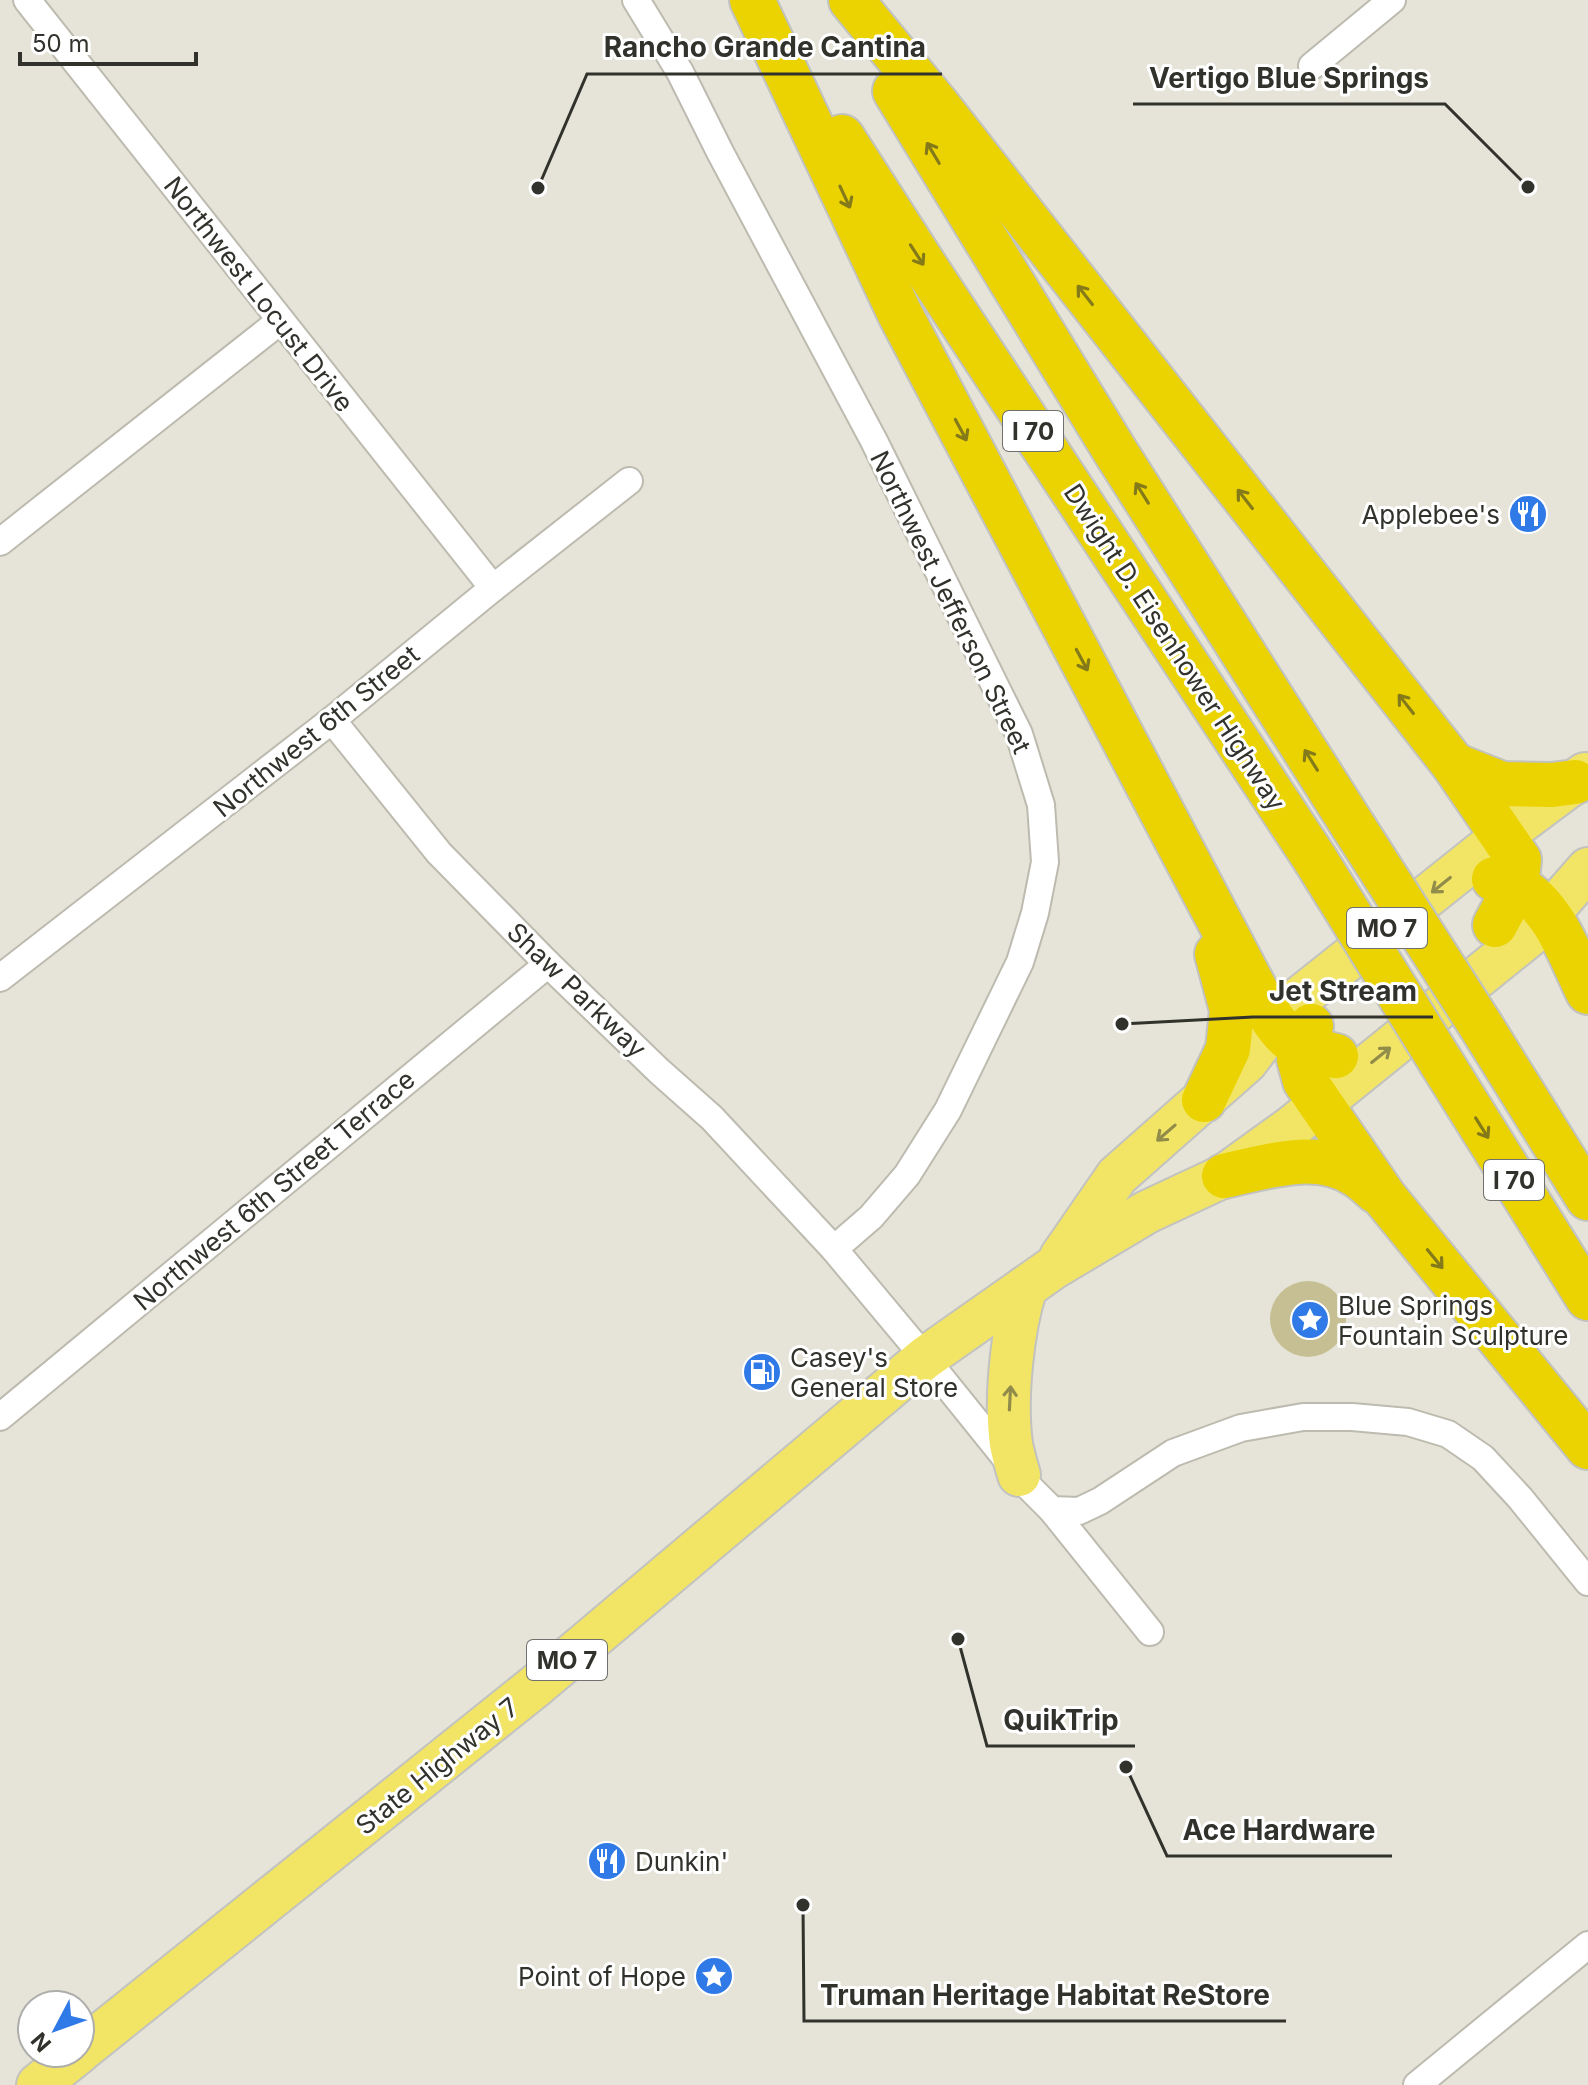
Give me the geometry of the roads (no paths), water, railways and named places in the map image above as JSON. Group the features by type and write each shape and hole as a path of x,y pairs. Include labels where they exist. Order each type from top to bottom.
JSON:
{"highway":[{"name":"Dwight D. Eisenhower Highway","path":"754,0 926,268 1315,859 1588,1298"},
{"path":"754,0 900,314 1222,926 1305,1054 1385,1198 1588,1447"},
{"name":"Dwight D. Eisenhower Highway","path":"839,0 1115,451 1588,1198"},
{"path":"851,0 938,106 1454,765 1588,992"},
{"path":"1454,765 1502,784 1584,786"},
{"path":"1495,925 1518,878"},
{"path":"1204,1100 1228,1049 1232,1010 1214,942 1222,926"},
{"path":"1224,1176 1290,1162 1328,1164 1354,1173 1385,1198"}],"main road":[{"name":"MO 7","path":"1040,1277 1117,1176 1246,1062 1305,1054 1531,934 1518,878 1584,786"},
{"name":"MO 7","path":"1305,1054 1287,1008 1518,878 1588,861"},
{"name":"MO 7","path":"1518,878 1588,869"},
{"name":"MO 7","path":"1147,1212 1305,1054 1495,925"},
{"name":"MO 7","path":"1040,1277 1147,1212 1224,1176 1305,1054"},
{"name":"State Highway 7","path":"96,2038 538,1684 925,1358 1040,1277"},
{"path":"1019,1475 1009,1419 1016,1328 1040,1277"},
{"name":"State Highway 7","path":"38,2085 58,2069"}],"street":[{"name":"Northwest Locust Drive","path":"27,0 493,588"},
{"name":"Northwest Jefferson Street","path":"636,0 680,72 881,455 1019,734 1041,805 1045,862 1035,913 1020,962 948,1110 907,1175 871,1217 834,1249"},
{"path":"1312,66 1392,0"},
{"path":"0,542 280,321"},
{"name":"Northwest 6th Street","path":"0,978 332,720 629,481"},
{"name":"Shaw Parkway","path":"332,720 439,853 548,964 712,1118 834,1249 1150,1632"},
{"name":"Northwest 6th Street Terrace","path":"0,1417 548,964"},
{"path":"1052,1510 1079,1511 1100,1501 1173,1453 1241,1428 1303,1417 1408,1422 1448,1434 1483,1458 1588,1582"},
{"path":"1417,2085 1588,1945"}],"place":[{"name":"Vertigo Blue Springs","path":"1528,187"},
{"name":"Rancho Grande Cantina","path":"538,188"},
{"name":"Applebee's","path":"1528,514"},
{"name":"Jet Stream","path":"1122,1024"},
{"name":"Blue Springs Fountain Sculpture","path":"1310,1320"},
{"name":"Casey's General Store","path":"762,1372"},
{"name":"QuikTrip","path":"958,1639"},
{"name":"Ace Hardware","path":"1126,1767"},
{"name":"Dunkin'","path":"607,1861"},
{"name":"Truman Heritage Habitat ReStore","path":"803,1905"},
{"name":"Point of Hope","path":"714,1976"}]}
